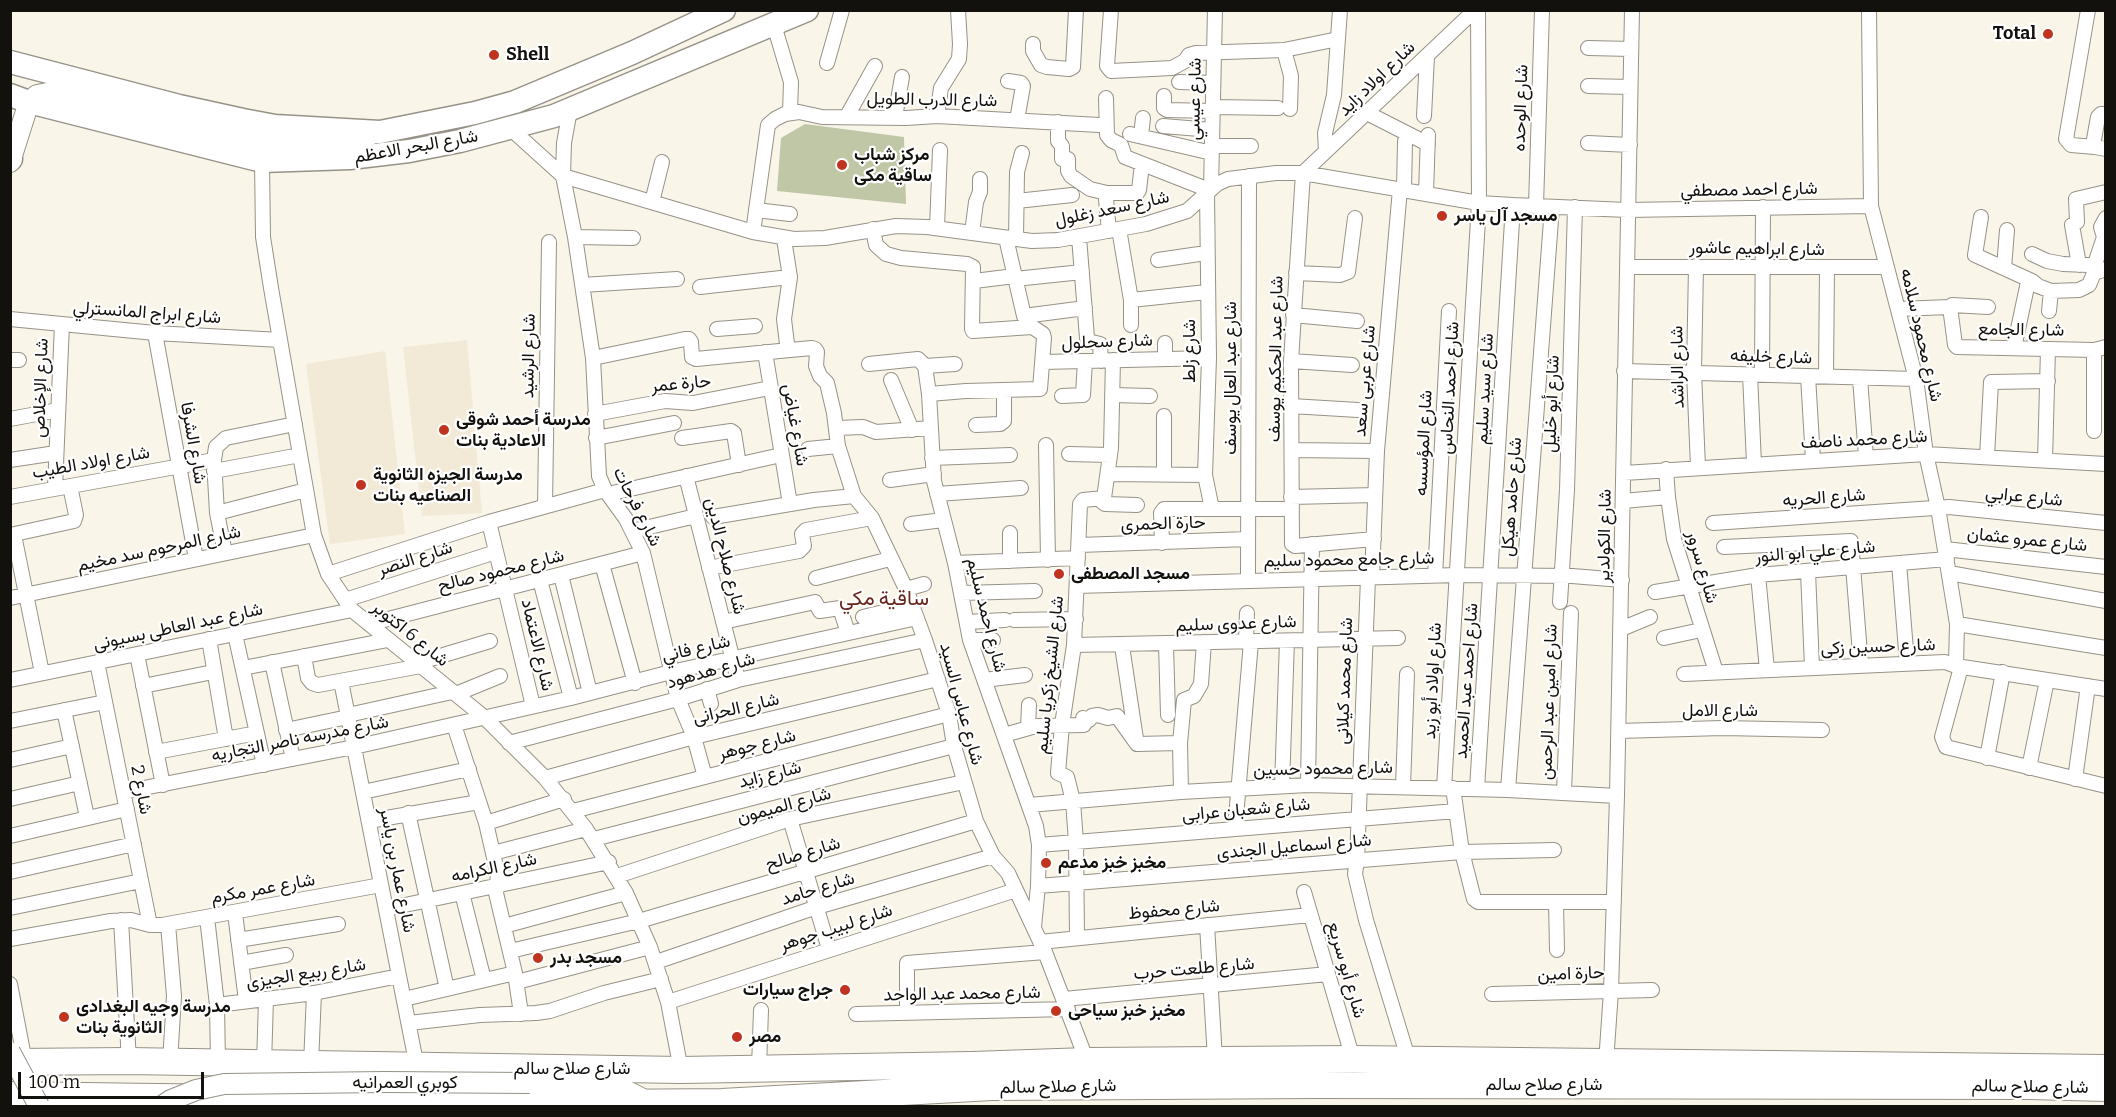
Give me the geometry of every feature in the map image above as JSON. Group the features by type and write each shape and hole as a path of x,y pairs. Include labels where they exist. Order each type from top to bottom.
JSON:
{"highway":[{"name":"شارع صلاح سالم","path":"15,1059 681,1070 759,1068 958,1077 1437,1073 1919,1076 2106,1068"},
{"name":"شارع صلاح سالم","path":"10,1095 166,1100 722,1102 1087,1061 1215,1059 1408,1061 1437,1073 1606,1063 1919,1076 2106,1088"},
{"path":"166,1100 162,1075 170,1062"},
{"path":"722,1102 737,1095 741,1089 738,1076 723,1069"},
{"path":"10,1102 16,1107"}],"main road":[{"name":"شارع البحر الاعظم","path":"10,62 179,106 243,120 275,126 380,132 475,113 515,102 724,10"},
{"name":"شارع البحر الاعظم","path":"20,98 262,161 350,158 409,151 460,141 511,129 570,110 790,16"},
{"path":"679,30 714,27 721,32 723,39 721,47"}],"street":[{"path":"827,63 842,10"},
{"path":"937,116 941,88 958,59 960,44 958,10"},
{"path":"1033,44 1033,51 1041,65 1069,69 1073,67 1076,10"},
{"path":"1111,10 1107,66 1111,71 1172,68 1185,61 1189,55 1196,53 1284,50 1338,39"},
{"name":"شارع عيسي","path":"1209,190 1215,10"},
{"path":"1326,151 1325,140 1335,95 1340,10"},
{"name":"شارع اولاد زايد","path":"1303,173 1477,10"},
{"name":"شارع احمد النحاس","path":"1457,575 1479,203 1477,10"},
{"name":"شارع الوحده","path":"1536,206 1542,10"},
{"name":"شارع الكولدير","path":"1606,1063 1611,991 1619,731 1632,10"},
{"name":"شارع محمود سلامه","path":"1869,10 1871,206 1916,380 1926,454 1938,508 1957,624 1958,666 1942,737 1948,748 1987,758"},
{"path":"2088,10 2066,139 2071,145 2100,148"},
{"path":"753,232 768,125 775,119 790,113 790,16"},
{"path":"1588,48 1631,50"},
{"path":"1164,96 1164,108 1167,110 1284,109 1291,76 1284,50"},
{"path":"1424,116 1426,56"},
{"path":"847,116 875,66"},
{"path":"895,117 902,77"},
{"path":"1008,81 1021,83 1023,86 1017,120"},
{"path":"1179,82 1214,84"},
{"path":"1588,86 1630,87"},
{"path":"11,159 20,98 53,92 272,144 327,145 380,132"},
{"path":"1106,98 1108,139 1121,145 1125,157 1209,190"},
{"name":"شارع فرحات","path":"570,110 564,143 563,176 575,237 593,358 599,476 606,492 616,502 643,554 678,699 694,737 705,777"},
{"name":"شارع الدرب الطويل","path":"790,113 799,111 822,117 937,116 1099,125"},
{"path":"1367,113 1428,139 1426,193"},
{"path":"2100,148 2093,144 2098,117 2106,114"},
{"path":"1143,118 1135,135 1212,150 1251,146"},
{"path":"1058,122 1058,141 1062,146 1068,171 1071,176 1090,189 1107,194 1137,193 1142,164"},
{"path":"1163,126 1212,130"},
{"path":"511,129 563,176"},
{"name":"شارع عربى سعد","path":"1370,578 1374,539 1377,451 1405,141"},
{"path":"1588,143 1630,145"},
{"path":"937,228 940,150"},
{"path":"929,394 1040,389 1044,338 1043,334 1028,321 1015,278 1011,239 1017,201 1017,166 1022,153"},
{"name":"شارع 6 اكتوبر","path":"262,161 263,237 314,535 328,574 349,605 369,624 484,717 545,778 590,834 626,893 656,962 668,1002 681,1070"},
{"path":"652,202 662,162"},
{"name":"شارع سعد زغلول","path":"563,176 753,232 784,238 825,238 896,226 937,228 1011,239 1049,241 1146,225 1187,211 1209,190 1228,179 1303,173 1479,203 1628,210"},
{"name":"شارع عبد الحكيم يوسف","path":"1303,173 1291,361 1293,546 1312,544"},
{"name":"شارع عبد العال يوسف","path":"1248,581 1249,176"},
{"path":"972,233 976,202 980,192 980,179"},
{"name":"شارع زلط","path":"1209,190 1206,254 1209,358 1204,475 1212,509"},
{"path":"2079,261 2072,225 2078,222 2076,199 2106,192"},
{"path":"1107,194 1106,199 1131,300 1131,325"},
{"path":"1017,201 1072,195"},
{"name":"شارع سيد سليم","path":"1492,575 1513,205"},
{"name":"شارع احمد مصطفي","path":"1628,210 1871,206"},
{"name":"شارع حامد هيكل","path":"1509,790 1552,207"},
{"name":"شارع أبو خليل","path":"1560,602 1567,490 1575,207"},
{"path":"1754,464 1763,207"},
{"path":"756,210 790,214"},
{"path":"1981,217 1975,255 2032,281 2038,286 2051,291 2070,291 2087,286 2092,276 2101,271"},
{"path":"1296,273 1340,275 1348,272 1355,218"},
{"path":"2101,271 2104,237 2101,227 2106,218"},
{"path":"873,229 876,245 886,254 902,258 971,265 975,271 972,329 975,331 1084,308"},
{"path":"2004,268 2007,230"},
{"path":"575,237 633,238"},
{"path":"1079,237 1087,338 1088,341 1100,344 1107,360 1112,395 1108,474 1104,498 1100,500 1105,504 1137,505"},
{"path":"593,358 685,339 691,342 694,358 790,350 787,344 784,319 789,277 784,238"},
{"name":"شارع الرشيد","path":"545,506 549,242"},
{"path":"2049,253 2079,261 2101,271"},
{"path":"1158,260 1206,254"},
{"path":"2032,254 2047,261 2079,261"},
{"name":"شارع الراشد","path":"1696,266 1694,372 1698,467"},
{"name":"شارع ابراهيم عاشور","path":"1627,267 1887,267"},
{"path":"1826,376 1827,268"},
{"path":"974,281 1082,272"},
{"path":"700,286 789,277"},
{"path":"582,285 677,279"},
{"path":"2014,348 2028,282 2032,281"},
{"path":"2049,311 2051,291"},
{"path":"1131,300 1207,292"},
{"path":"1898,309 1953,305 1988,307"},
{"name":"شارع الجامع","path":"1950,307 1957,347 2100,349"},
{"name":"شارع المؤسسه","path":"1435,576 1449,311"},
{"path":"1293,315 1358,321"},
{"name":"شارع ابراج المانسترلي","path":"10,319 155,333 280,340"},
{"name":"شارع الإخلاص","path":"55,488 62,324"},
{"name":"شارع غياض","path":"717,329 752,326 770,388 790,504"},
{"name":"شارع الشرفا","path":"155,333 196,560"},
{"path":"1165,343 1165,359"},
{"name":"شارع عباس السيد","path":"790,350 815,349 817,352 816,366 820,376 827,383 838,446 854,496 872,518 906,589 949,714 954,746 976,821 993,856 1008,873 1034,927 1087,1061"},
{"path":"2045,461 2048,349"},
{"path":"2094,431 2100,413 2100,349"},
{"name":"شارع سحلول","path":"1043,362 1209,358"},
{"path":"869,364 918,359 925,366 955,364"},
{"path":"1062,396 1083,395 1085,361"},
{"path":"1291,361 1352,365"},
{"name":"شارع احمد سليم","path":"925,366 929,394 933,474 955,563 970,640 1036,826 1039,845 1034,927"},
{"name":"شارع خليفه","path":"1624,370 1916,380"},
{"path":"1808,376 1813,460"},
{"path":"1860,378 1866,457"},
{"path":"891,380 912,430"},
{"path":"1986,457 1991,382 2048,381"},
{"name":"حارة عمر","path":"595,414 665,401 693,403 770,388"},
{"path":"976,425 1004,422 1004,390"},
{"path":"1112,395 1150,396"},
{"path":"1291,406 1358,410"},
{"path":"10,419 58,410"},
{"path":"1164,416 1164,474"},
{"path":"596,438 674,423"},
{"path":"225,554 217,513 214,466 216,447 226,438 295,424"},
{"path":"836,428 863,427 876,432 931,428"},
{"path":"682,438 731,431 734,433 739,465"},
{"path":"1046,445 1048,560"},
{"path":"808,449 838,446"},
{"path":"1292,450 1377,451"},
{"path":"10,460 56,453"},
{"path":"1069,454 1110,455"},
{"name":"شارع محمد ناصف","path":"1624,473 1926,454 2106,464"},
{"name":"شارع اولاد الطيب","path":"10,496 179,465 214,466 300,455"},
{"path":"328,574 545,506 781,455"},
{"path":"932,458 1010,455"},
{"name":"شارع سرور","path":"1666,469 1674,539 1716,672"},
{"path":"890,480 933,474"},
{"path":"1108,474 1204,475"},
{"name":"شارع صلاح الدين","path":"686,476 738,680"},
{"path":"42,673 12,535 74,521 76,515 70,486"},
{"path":"937,494 1020,488"},
{"path":"217,513 306,490"},
{"path":"1162,543 1161,513 1164,509 1248,509 1375,495"},
{"path":"713,517 854,496"},
{"path":"1623,501 1668,497"},
{"name":"شارع الشيخ زكريا سليم","path":"1077,937 1073,801 1067,777 1058,773 1062,725 1074,645 1081,501 1100,500"},
{"name":"شارع عرابي","path":"1938,508 1949,507 2106,524"},
{"name":"شارع الحريه","path":"1713,523 1938,508"},
{"path":"632,531 696,516"},
{"path":"709,568 799,551 804,546 802,534 806,530 872,518"},
{"path":"911,524 944,520"},
{"name":"شارع الاعتماد","path":"489,522 533,706"},
{"path":"1010,533 1010,561"},
{"name":"شارع المرحوم سد مخيم","path":"10,598 314,535"},
{"path":"1308,785 1312,544 1374,539"},
{"name":"حارة الحمرى","path":"955,563 1048,560 1078,552 1162,543 1248,540"},
{"path":"1725,548 1849,540 1854,567 1861,666"},
{"name":"شارع النصر","path":"349,605 496,552"},
{"name":"شارع محمود صالح","path":"369,624 643,554"},
{"path":"816,578 890,559"},
{"path":"1947,560 2106,601"},
{"name":"شارع علي ابو النور","path":"1655,592 1758,575 1947,560"},
{"name":"شارع عمرو عثمان","path":"1947,560 2106,567"},
{"path":"1899,563 1907,663"},
{"path":"602,564 635,682"},
{"path":"1808,571 1812,668"},
{"path":"561,575 590,693"},
{"name":"شارع جامع محمود سليم","path":"1077,586 1457,575 1561,576 1622,580"},
{"name":"شارع اولاد أبو زيد","path":"1457,575 1449,788 1474,899 1482,903 1556,903"},
{"name":"شارع احمد عبد الحميد","path":"1478,789 1492,575"},
{"path":"1758,575 1767,670"},
{"name":"شارع محمد كيلانى","path":"1370,578 1365,639 1355,874 1362,906 1408,1061"},
{"path":"540,580 571,698"},
{"path":"906,589 924,584"},
{"path":"961,593 1035,591"},
{"path":"723,622 815,602 820,611 840,608 848,633"},
{"name":"شارع عبد العاطى بسيونى","path":"10,680 235,634 349,605"},
{"path":"863,617 914,612"},
{"name":"شارع فاني","path":"484,717 848,633 914,612"},
{"path":"1235,829 1249,642 1247,613"},
{"name":"شارع امين عبد الرحمن","path":"1564,792 1570,613"},
{"path":"1621,629 1650,617"},
{"path":"967,622 1076,619"},
{"path":"1957,624 2106,648"},
{"path":"1664,638 1701,630"},
{"path":"235,634 264,765"},
{"name":"شارع عدوى سليم","path":"1074,645 1122,646 1398,638"},
{"path":"209,639 226,739"},
{"path":"243,668 388,640"},
{"name":"شارع هدهود","path":"509,743 678,699 738,680 925,640"},
{"path":"970,640 993,640"},
{"path":"304,656 308,678 312,683 318,685 419,664 490,641"},
{"path":"1282,786 1287,641"},
{"path":"1181,792 1180,743 1184,700 1194,696 1201,684 1204,642"},
{"path":"1166,644 1168,715"},
{"path":"1122,646 1137,744"},
{"path":"136,654 163,785"},
{"name":"شارع 2","path":"97,662 150,925"},
{"path":"272,662 293,759"},
{"name":"شارع حسين زكى","path":"1684,674 1945,662 2106,689"},
{"path":"143,686 213,672"},
{"path":"2003,672 1987,758 2106,786"},
{"path":"1403,787 1407,674"},
{"path":"984,680 1024,675"},
{"path":"286,730 454,693 500,676"},
{"name":"شارع الحرانى","path":"545,778 694,737 938,679"},
{"path":"2029,768 2047,680"},
{"name":"شارع عمار بن ياسر","path":"341,681 417,1066"},
{"path":"1167,682 1182,682"},
{"path":"2075,779 2088,686"},
{"path":"707,689 711,704"},
{"path":"10,721 105,702"},
{"path":"1028,728 1029,705"},
{"path":"64,710 87,817"},
{"name":"شارع جوهر","path":"573,811 949,714"},
{"path":"1004,735 1028,728 1084,725 1083,718 1089,720 1092,716 1098,715 1108,718 1118,717 1137,744"},
{"name":"شارع مدرسه ناصر التجاريه","path":"123,792 354,747 484,717"},
{"path":"454,725 486,823 493,853 498,875 496,893 516,977 521,1014"},
{"name":"شارع الامل","path":"1619,731 1722,728 1822,730"},
{"path":"156,752 257,733"},
{"path":"1137,744 1180,743"},
{"path":"10,760 72,746"},
{"name":"شارع زايد","path":"493,853 590,834 954,746"},
{"path":"363,792 469,770"},
{"name":"شارع الميمون","path":"617,876 790,819 964,782"},
{"path":"10,799 80,783"},
{"name":"شارع محمود حسين","path":"1029,805 1181,792 1308,785 1509,790 1617,796"},
{"path":"486,823 564,800"},
{"path":"369,821 479,802"},
{"path":"10,836 127,809"},
{"name":"شارع شعبان عرابى","path":"1039,845 1456,811"},
{"path":"408,813 447,989"},
{"path":"790,819 829,949"},
{"name":"شارع صالح","path":"510,951 639,921 976,821"},
{"path":"10,872 134,844"},
{"name":"شارع اسماعيل الجندى","path":"1038,886 1462,852 1554,850"},
{"name":"شارع حامد","path":"656,962 817,907 993,856"},
{"name":"شارع الكرامه","path":"386,909 609,862"},
{"path":"10,908 141,881"},
{"name":"شارع عمر مكرم","path":"10,939 121,920 150,925 168,924 381,885"},
{"name":"شارع لبيب جوهر","path":"668,1002 1016,890"},
{"name":"شارع أبو سريع","path":"1304,892 1353,1059"},
{"path":"462,893 484,980"},
{"path":"504,926 626,893"},
{"path":"1557,950 1556,903 1614,902"},
{"path":"235,913 246,1001"},
{"name":"شارع محفوظ","path":"907,1013 907,963 1043,947 1077,937 1310,915"},
{"path":"207,917 217,1005 218,1063"},
{"path":"121,920 129,1061"},
{"path":"168,924 174,996 170,1062"},
{"path":"238,940 338,924"},
{"path":"1207,925 1215,1059"},
{"path":"404,999 484,980 516,977 650,947"},
{"path":"241,963 286,955"},
{"name":"شارع طلعت حرب","path":"1066,1004 1328,974"},
{"name":"شارع ربيع الجيزى","path":"217,1005 314,993 399,976"},
{"path":"409,1023 480,1015 550,1011 604,993 661,979"},
{"path":"10,984 15,1059 39,1107"},
{"name":"حارة امين","path":"1492,994 1652,990"},
{"path":"311,1064 314,993"},
{"path":"264,1064 266,999"},
{"name":"شارع محمد عبد الواحد","path":"856,1014 1066,1004"},
{"path":"759,1068 761,1010"},
{"name":"كوبري العمرانيه","path":"166,1100 224,1084 384,1082 530,1083 613,1087 650,1102"}],"shaded area":[{"name":"مدرسة أحمد شوقى الاعادية بنات","path":"467,340 482,513 422,516 403,347"},
{"name":"مدرسة الجيزه الثانوية الصناعيه بنات","path":"385,351 405,534 330,544 306,364"}],"green space":[{"name":"مركز شباب ساقية مكى","path":"805,124 904,137 906,204 777,191 781,138"}],"place":[{"name":"Total","path":"2048,34"},
{"name":"Shell","path":"494,55"},
{"name":"مركز شباب ساقية مكى","path":"842,165"},
{"name":"مسجد آل ياسر","path":"1442,216"},
{"name":"مدرسة أحمد شوقى الاعادية بنات","path":"444,430"},
{"name":"مدرسة الجيزه الثانوية الصناعيه بنات","path":"361,485"},
{"name":"مسجد المصطفى","path":"1059,574"},
{"name":"مخبز خبز مدعم","path":"1046,863"},
{"name":"مسجد بدر","path":"538,958"},
{"name":"جراج سيارات","path":"845,990"},
{"name":"مخبز خبز سياحى","path":"1056,1011"},
{"name":"مدرسة وجيه البغدادى الثانوية بنات","path":"64,1017"},
{"name":"مصر","path":"737,1037"}],"district":[{"name":"ساقية مكي","path":"884,599"}]}
